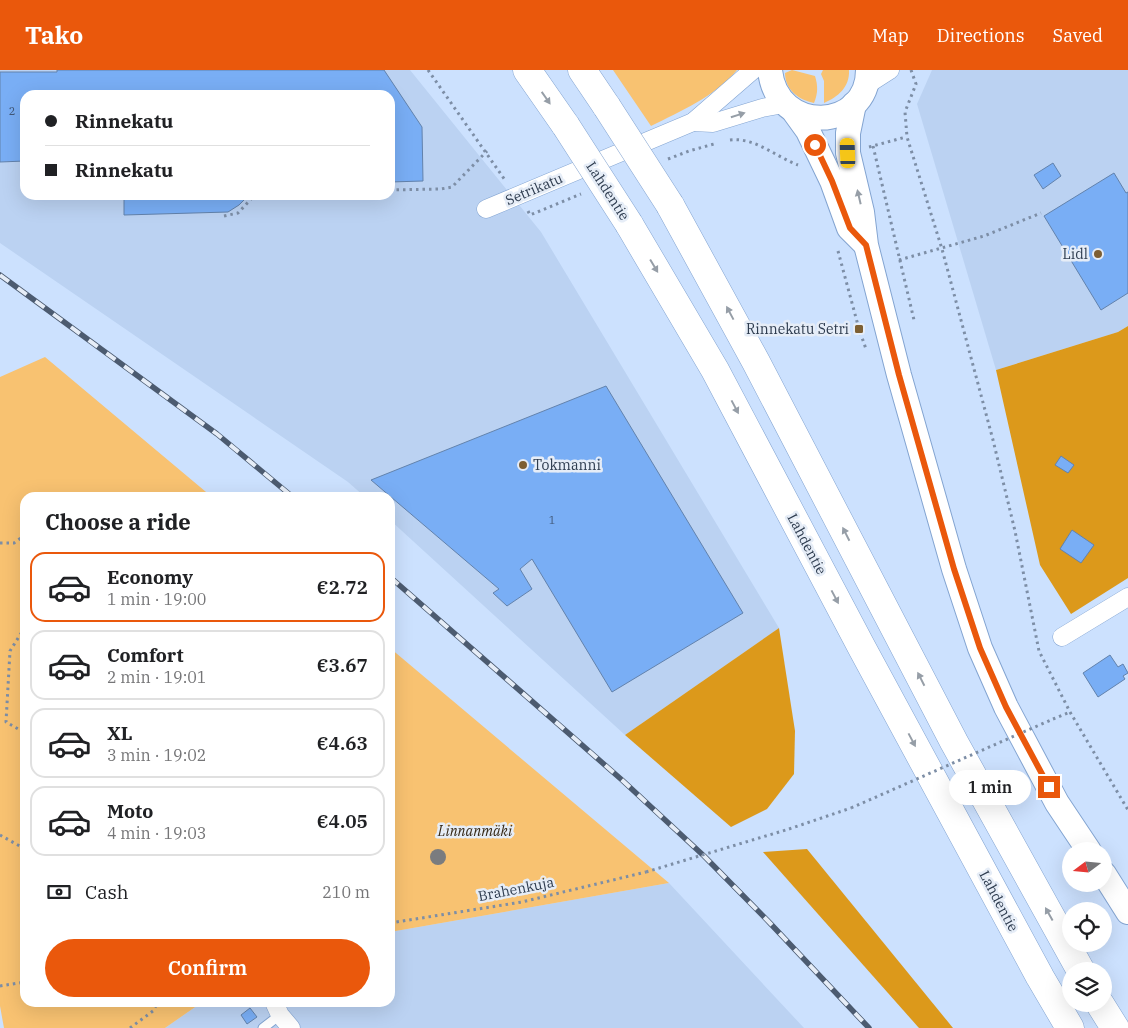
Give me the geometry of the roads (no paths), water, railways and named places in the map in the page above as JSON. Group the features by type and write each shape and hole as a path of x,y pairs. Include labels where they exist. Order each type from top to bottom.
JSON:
{"highway":[{"name":"Lahdentie","path":"527,70 566,126 629,224 715,370 900,718 1040,977 1070,1028"},
{"path":"582,70 670,205 752,354 954,742 1076,962"},
{"path":"1105,1012 1115,1028"}],"street":[{"name":"Setrikatu","path":"486,209 692,122 753,70"},
{"path":"770,70 771,80 776,93 808,130 832,181 850,228 866,245"},
{"path":"790,108 807,117 820,119 832,117 844,112 863,87 890,70"},
{"path":"863,87 848,133 848,153 862,212 866,245 899,375 954,569 980,648 1010,716 1057,803 1083,842"},
{"name":"Setrikatu","path":"692,122 713,123 762,108 790,108"},
{"path":"1062,637 1128,597"},
{"path":"1112,887 1128,912"}],"lane":[{"path":"263,1028 282,1015"}],"railway":[{"path":"0,275 217,434 287,492"},
{"path":"395,581 622,780 704,856 869,1028"}],"place":[{"name":"Lidl","path":"1098,254"},
{"name":"Rinnekatu Setri","path":"859,329"},
{"name":"Tokmanni","path":"523,465"}],"park label":[{"name":"Linnanmäki","path":"475,831"}]}
